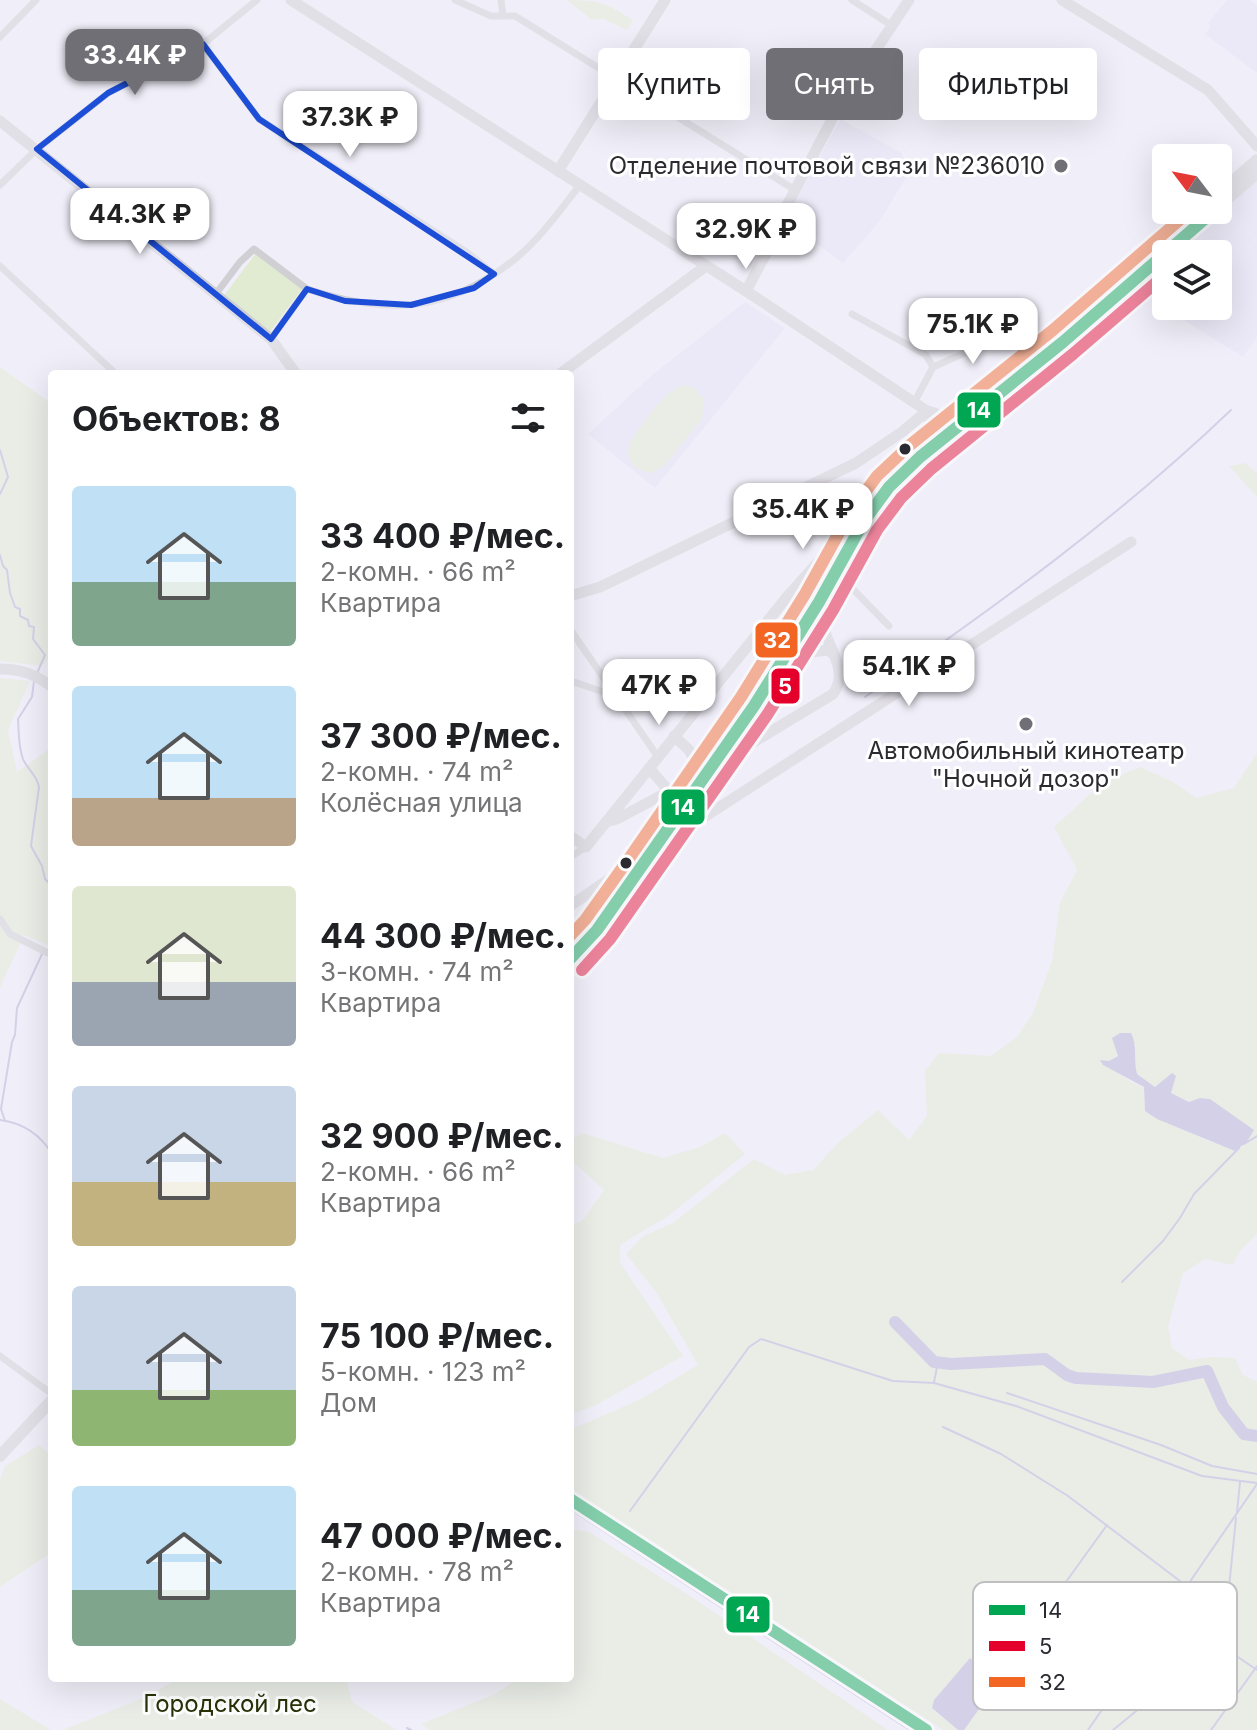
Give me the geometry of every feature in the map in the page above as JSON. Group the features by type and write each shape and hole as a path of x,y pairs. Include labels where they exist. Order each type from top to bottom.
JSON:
{"main road":[{"path":"1232,182 1257,160"},
{"path":"1232,194 1257,173"},
{"path":"721,745 754,706 876,504 901,474 945,431 1184,224"},
{"path":"574,953 721,745 855,521 898,465 1063,342 1198,224"},
{"path":"574,940 603,912"},
{"path":"0,1456 48,1402"}],"street":[{"path":"0,37 36,0"},
{"path":"0,185 37,149 108,93 203,44 257,0"},
{"path":"291,0 746,291 927,411 935,413 945,431"},
{"path":"455,0 491,16 515,16 598,67"},
{"path":"501,0 503,16"},
{"path":"636,48 665,0"},
{"path":"852,0 891,25"},
{"path":"876,48 909,0"},
{"path":"1062,0 1208,90 1257,146"},
{"path":"203,44 259,119 468,253 494,274"},
{"path":"558,171 598,109"},
{"path":"683,120 795,190"},
{"path":"746,291 832,120"},
{"path":"0,121 271,339 293,370"},
{"path":"215,295 254,249 307,289 345,301 411,305 439,300 474,288 526,249 580,185"},
{"path":"0,266 112,370"},
{"path":"565,370 706,266"},
{"path":"271,339 307,289"},
{"path":"852,314 926,355 933,367"},
{"path":"915,401 933,367 967,352 990,332"},
{"path":"574,595 600,587 856,463 927,411"},
{"path":"574,854 586,847 787,597 855,521"},
{"path":"667,841 1131,542"},
{"path":"834,575 846,582 889,626"},
{"path":"724,760 833,694 841,681 821,616 824,592"},
{"path":"787,597 799,601 800,616"},
{"path":"574,635 658,757"},
{"path":"754,706 812,652 828,650 832,653"},
{"path":"0,669 18,669 37,675 48,684"},
{"path":"574,682 614,695"},
{"path":"674,736 689,750 696,762"},
{"path":"606,822 674,788 649,768"},
{"path":"574,839 586,847"},
{"path":"574,903 618,873"},
{"path":"0,919 10,934 47,952"},
{"path":"0,1356 48,1394"},
{"path":"574,1502 926,1730"}],"highlighted area":[{"path":"203,44 259,119 494,274 474,288 411,305 345,301 307,289 271,339 37,149 108,93"}],"shaded area":[{"path":"1227,0 1250,0 1257,5 1257,73 1205,34 1211,26 1208,23"},
{"path":"839,120 902,153 903,159 913,166 879,222 843,263 785,221"},
{"path":"1257,177 1257,337 1243,357 1184,320 1232,320 1232,240 1185,240 1203,224 1232,224 1232,199"},
{"path":"745,302 785,328 655,488 588,434 651,376"},
{"path":"1120,1033 1131,1033 1137,1074 1155,1087 1172,1073 1176,1076 1171,1093 1189,1102 1200,1098 1210,1099 1254,1130 1247,1142 1235,1151 1157,1119 1145,1111 1144,1087 1103,1065 1100,1060 1109,1061 1118,1056 1112,1038"},
{"path":"970,1658 973,1661 973,1710 978,1710 964,1730 958,1730 932,1708 934,1700"}],"green space":[{"path":"567,0 602,4 633,20 627,30 604,19 592,20"},
{"path":"256,253 302,289 269,333 223,297"},
{"path":"0,367 48,401 48,659 42,666 0,661"},
{"path":"687,385 704,400 702,419 665,465 651,473 639,469 630,458 630,442 663,399"},
{"path":"1245,463 1257,473 1257,497 1229,466"},
{"path":"0,678 30,681 8,730 17,772 48,750 48,945 24,935 0,988"},
{"path":"1257,753 1257,1234 1240,1251 1233,1265 1205,1259 1183,1273 1168,1327 1172,1348 1189,1360 1235,1358 1243,1375 1257,1382 1257,1730 964,1730 978,1710 1237,1710 1237,1582 973,1582 973,1662 970,1659 934,1700 932,1708 958,1730 943,1730 574,1492 574,1428 641,1399 698,1365 656,1292 626,1254 643,1236 673,1223 754,1159 785,1175 813,1170 838,1143 878,1110 909,1140 927,1116 925,1071 939,1053 991,1056 1017,1037 1033,1013 1052,961 1060,903 1077,870 1054,827 1102,783 1140,767 1173,782 1196,798 1234,788","holes":["1136,1043 1133,1059 1137,1074 1155,1087 1189,1102 1200,1098 1210,1099 1254,1131 1213,1143 1145,1111 1144,1087 1131,1082 1101,1060 1109,1061"]},
{"path":"582,1133 663,1158 700,1147 725,1133 745,1154 668,1216 620,1245 620,1263 683,1356 596,1405 574,1413 574,1224 583,1220 604,1190 574,1163 574,1138"},
{"path":"39,1445 48,1453 48,1555 0,1587 0,1480 5,1466"},
{"path":"574,1530 589,1532 696,1600 888,1730 430,1730 421,1724 493,1695 514,1682 574,1682"},
{"name":"Городской лес","path":"172,1682 347,1682 352,1702 397,1730 63,1730 148,1696"},
{"path":"0,1699 51,1730 0,1730"}],"waterway":[{"path":"865,697 1054,561 1144,488 1231,410"},
{"path":"0,450 8,477 0,494"},
{"path":"0,555 7,570 15,607 20,609 20,616 28,620 29,626 34,627 33,639 45,655 38,671"},
{"path":"34,681 32,697 18,719 19,739 23,759 39,787 31,846 48,882"},
{"path":"5,1121 1,1109 17,1008 43,952"},
{"path":"0,1120 30,1131 48,1149"},
{"path":"1244,1144 1257,1136"},
{"path":"1122,1282 1163,1241 1194,1194 1239,1148"},
{"path":"895,1322 934,1362 951,1364 1045,1359 1076,1378 1153,1382 1207,1371 1223,1407 1244,1434 1257,1436"},
{"path":"630,1511 749,1347 761,1339 893,1381 934,1383 1016,1406 1202,1476 1257,1483"},
{"path":"934,1382 938,1362"},
{"path":"1007,1393 1161,1445 1212,1466 1257,1474"},
{"path":"943,1427 1001,1454 1068,1496 1181,1582"},
{"path":"1237,1512 1240,1482"},
{"path":"1190,1582 1257,1484"},
{"path":"574,1512 910,1730"},
{"path":"1230,1582 1236,1518"},
{"path":"1066,1582 1107,1525"},
{"path":"1237,1656 1257,1670"},
{"path":"1237,1694 1257,1666"},
{"path":"1088,1730 1102,1710"},
{"path":"1113,1730 1137,1710"},
{"path":"1211,1730 1225,1710"},
{"path":"407,1728 411,1730"}],"transit line":[{"name":"32","path":"574,932 628,860 741,697 805,594 850,513 877,476 1175,224"},
{"name":"14","path":"574,955 597,930 754,706 819,602 864,521 889,487 920,457 1063,342 1199,224"},
{"name":"5","path":"582,970 610,939 767,715 833,610 877,530 901,498 931,469 1152,286"},
{"name":"14","path":"574,1502 926,1730"}],"place":[{"name":"Отделение почтовой связи №236010","path":"1061,166"},
{"name":"Автомобильный кинотеатр \"Ночной дозор\"","path":"1026,724"}]}
